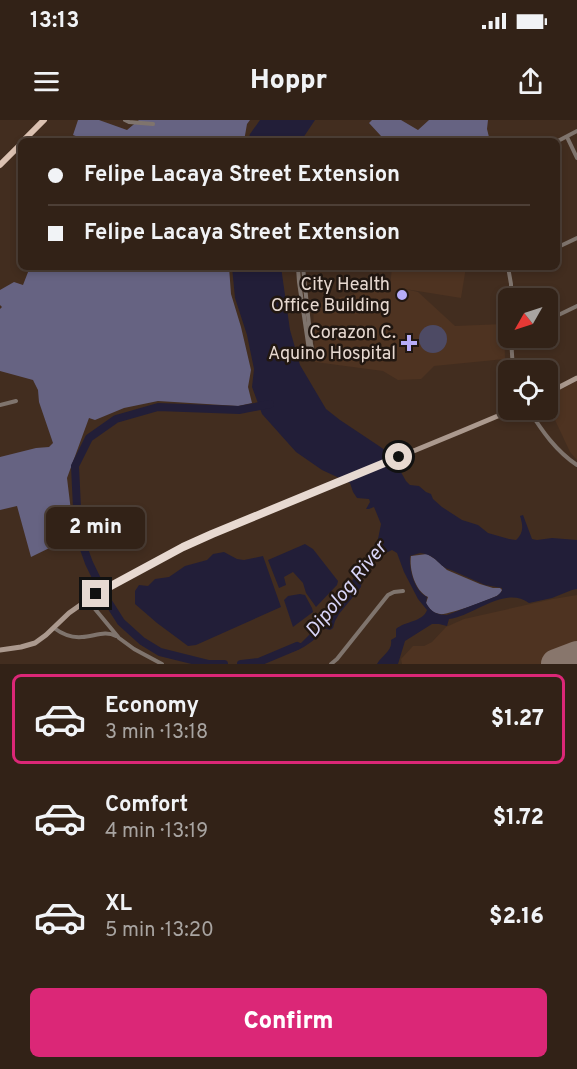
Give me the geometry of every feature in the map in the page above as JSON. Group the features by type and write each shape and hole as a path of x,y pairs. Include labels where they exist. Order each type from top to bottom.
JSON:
{"highway":[{"path":"26,138 44,120"},
{"path":"0,165 18,146"}],"main road":[{"path":"558,388 577,378"},
{"path":"0,650 28,645 41,639 69,613 105,588 183,547 498,416"}],"street":[{"path":"125,120 153,123"},
{"path":"560,140 577,131"},
{"path":"567,137 577,158"},
{"path":"560,246 577,238"},
{"path":"300,270 299,282 312,357"},
{"path":"510,270 511,288"},
{"path":"558,315 577,306"},
{"path":"0,405 16,401"},
{"path":"535,420 546,437 577,465"},
{"path":"331,664 388,595 403,591"},
{"path":"90,603 119,638"},
{"path":"54,628 72,637 111,633 162,664"}],"shaded area":[{"path":"78,120 99,120 127,130 139,120 250,120 245,138 81,138 73,135"},
{"path":"260,120 315,120 303,138 249,138"},
{"path":"372,120 401,120 418,130 429,120 488,120 489,138 381,138 369,123"},
{"path":"29,270 229,270 231,294 251,370 248,387 252,403 238,406 158,401 124,408 95,420 89,418 67,478 74,536 31,557 17,506 0,510 0,457 49,447 53,443 33,380 0,371 0,309 2,307 0,290 14,282 23,285"},
{"path":"232,270 281,270 290,330 300,365 326,409 385,450 410,485 419,486 431,494 442,507 462,520 478,525 488,533 516,540 522,532 520,516 523,515 532,539 577,540 577,589 529,603 520,598 500,599 449,619 447,626 432,624 405,641 398,664 377,664 389,650 391,640 396,637 396,629 422,617 427,610 418,599 397,553 392,550 373,559 362,576 361,587 339,614 333,628 330,630 323,628 312,642 290,652 287,649 296,643 301,643 322,626 339,606 378,539 381,524 374,507 366,509 370,502 369,499 357,498 350,483 322,470 296,452 262,414 252,387 254,369 247,335 235,298","holes":["420,553 434,558 447,568 485,585 502,588 502,591 497,596 447,615 435,612 426,603 427,597 416,585 410,567 410,556"]},
{"name":"Corazon C. Aquino Hospital","path":"392,270 466,270 461,298 405,289 418,292 455,326 498,324 498,348 505,348 505,359 434,366 421,379 398,380 383,371 315,362 313,304 385,286 390,287"},
{"path":"433,325 443,329 447,339 443,349 433,353 423,349 419,339 423,329"},
{"path":"577,381 577,460 570,452 555,420 558,420 558,391"},
{"path":"305,544 313,549 338,581 337,585 316,607 306,593 303,583 293,572 284,577 286,585 279,588 268,560"},
{"path":"224,552 244,560 263,556 281,607 196,645 188,646 135,604 135,591 139,585 148,586 155,579 169,577 185,566 207,560 213,554"},
{"path":"427,554 447,570 480,584 500,588 501,593 480,603 444,614 433,612 426,603 428,597 416,585 411,567 411,556"},
{"path":"305,595 313,612 293,627 284,600 288,596"},
{"path":"577,595 577,664 402,664 401,659 413,646 424,646 432,642 446,627 464,619"}],"waterway":[{"name":"Dipolog River","path":"224,664 208,664 160,652 142,641 121,622 107,600 80,538 75,466 89,438 116,419 158,407 239,410 270,404"},
{"name":"Dipolog River","path":"241,664 259,662 297,646"}],"runway":[{"path":"556,664 577,656"}],"place":[{"name":"City Health Office Building","path":"402,295"},
{"name":"Corazon C. Aquino Hospital","path":"409,343"}],"route":[{"path":"96,594 183,547 399,457"}]}
